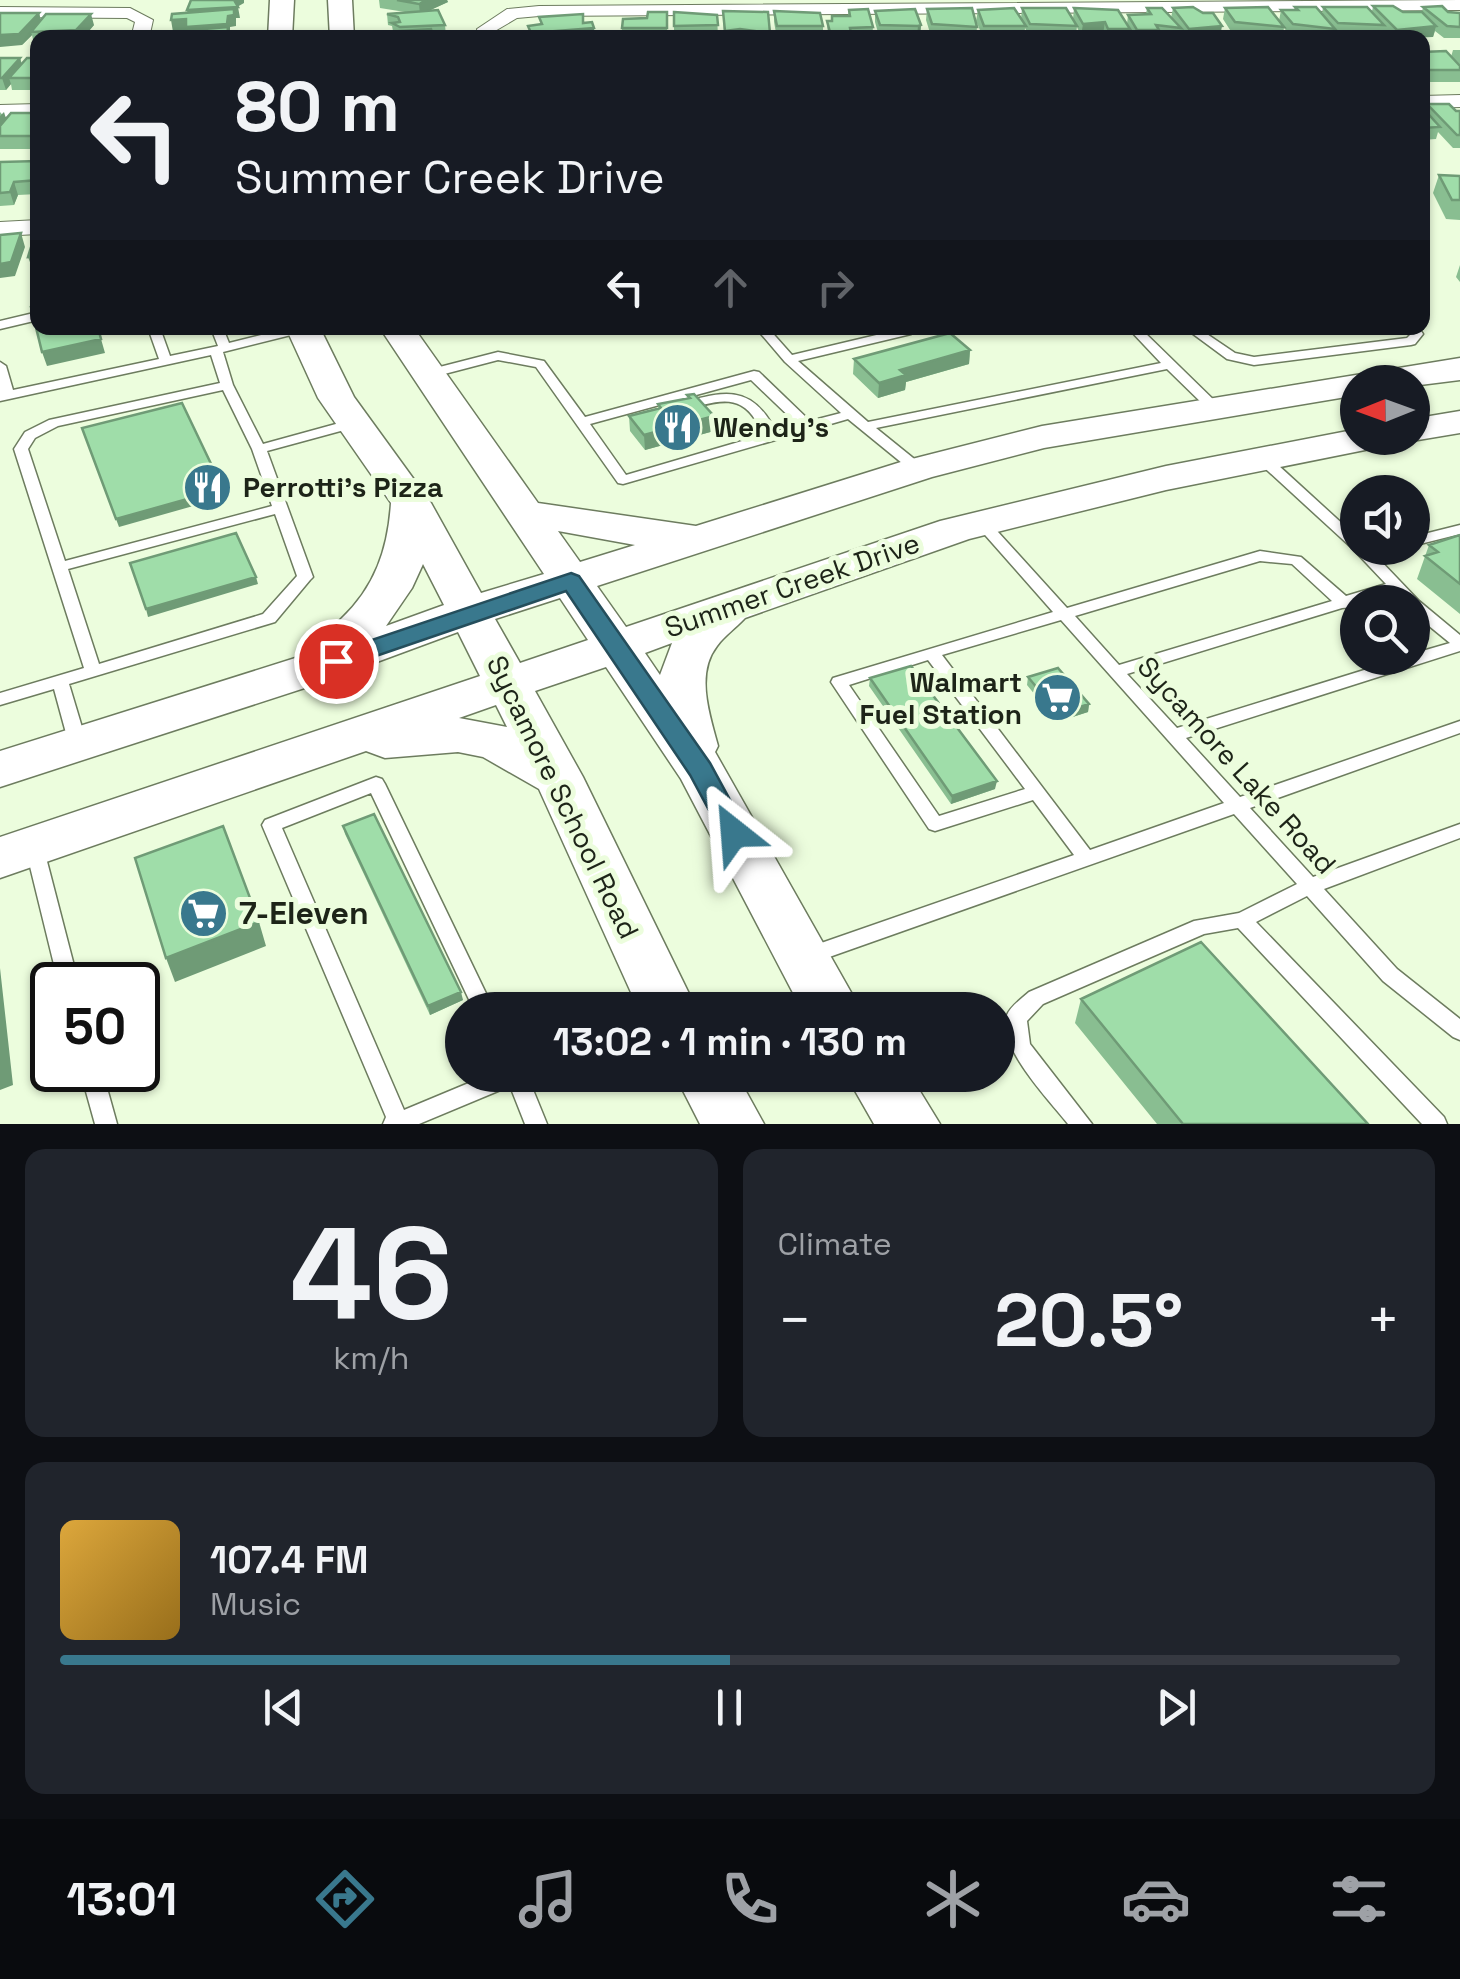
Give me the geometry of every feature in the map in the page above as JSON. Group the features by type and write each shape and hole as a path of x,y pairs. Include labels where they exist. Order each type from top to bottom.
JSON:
{"main road":[{"path":"280,30 282,0"},
{"path":"340,0 342,30"},
{"name":"Sycamore School Road","path":"306,335 336,398 411,503 558,777 653,992"},
{"path":"402,335 701,770 822,992"},
{"path":"1430,373 1460,369"},
{"path":"0,769 304,672 470,612 918,469 1042,437 1340,387"},
{"path":"1214,407 1261,457"},
{"path":"1430,427 1460,422"},
{"name":"Summer Creek Drive","path":"17,852 740,601 983,524 1261,457 1340,443"},
{"path":"304,672 374,614 393,586 406,558 412,530 411,503"},
{"path":"524,514 646,533 727,530"},
{"path":"701,770 679,681 688,653 704,628 740,601"},
{"path":"330,744 458,735 496,741 558,777"},
{"path":"715,1092 733,1124"},
{"path":"887,1092 909,1124"}],"street":[{"path":"486,30 500,18 539,11 1460,5"},
{"path":"0,12 130,13 144,20 142,30"},
{"path":"1430,102 1460,101"},
{"path":"0,111 30,110"},
{"path":"0,229 30,227"}],"lane":[{"path":"0,325 30,318"},
{"path":"157,335 166,361"},
{"path":"0,699 269,618 304,577 259,448 227,385 218,335"},
{"path":"0,366 4,397 276,335"},
{"path":"768,335 850,414 918,469"},
{"path":"789,359 890,335"},
{"path":"1141,335 1214,407"},
{"path":"1200,335 1231,356 1254,361 1410,341 1416,335"},
{"path":"429,374 498,356 540,364 624,480 850,414"},
{"path":"866,426 1170,364"},
{"path":"582,422 754,375 806,426"},
{"path":"93,670 21,449 30,435 54,423 227,385"},
{"path":"603,417 644,416 729,395 746,400 763,421 758,433 735,446"},
{"path":"259,448 354,423"},
{"path":"1261,457 1340,530"},
{"path":"62,566 279,509"},
{"name":"Sycamore Lake Road","path":"983,524 1390,975 1456,1023"},
{"path":"1430,537 1460,528"},
{"path":"1038,792 935,824 839,682 1260,556 1296,560 1340,600"},
{"path":"1375,565 1392,585"},
{"path":"1117,671 1340,605"},
{"path":"1430,618 1460,644"},
{"path":"1172,736 1460,644"},
{"path":"932,653 1087,859"},
{"path":"60,681 78,744"},
{"path":"802,958 1460,728"},
{"path":"473,1092 397,1123 271,825 376,784 475,992"},
{"path":"1081,1124 1020,1047 1016,1018 1036,998 1200,926 1242,920 1308,887 1460,831"},
{"path":"17,852 60,962"},
{"path":"1242,920 1436,1124"},
{"path":"98,1092 106,1124"},
{"path":"522,1092 536,1124"}],"building":[{"path":"191,0 234,0 238,7 187,10"},
{"path":"1373,6 1422,12 1436,26 1397,30"},
{"path":"1442,6 1448,12 1460,13 1460,27 1447,26 1423,7"},
{"path":"1193,7 1213,13 1222,26 1189,29 1173,8"},
{"path":"1268,7 1284,27 1235,22 1225,8"},
{"path":"1295,7 1316,7 1335,29 1293,24 1281,10 1298,10"},
{"path":"1323,7 1367,7 1384,25 1338,23"},
{"path":"972,8 977,27 932,24 927,9"},
{"path":"1014,8 1026,26 984,26 978,10"},
{"path":"1022,8 1066,8 1077,26 1030,24"},
{"path":"1074,8 1118,10 1130,29 1108,29 1105,22 1083,24"},
{"path":"1147,8 1162,8 1181,28 1156,25 1159,30 1137,30 1128,15 1151,14"},
{"path":"234,9 227,24 186,27 186,19 171,20 172,14"},
{"path":"868,9 873,27 829,30 827,21 832,21 832,16 850,16 849,10"},
{"path":"915,9 921,25 918,26 880,25 875,11"},
{"path":"438,10 445,25 400,27 392,23 400,22 398,17 387,14"},
{"path":"723,11 768,12 770,30 725,30"},
{"path":"774,11 820,13 823,26 777,26"},
{"path":"648,12 667,12 667,28 622,28 623,19 647,18"},
{"path":"674,12 717,15 718,25 674,26"},
{"path":"0,13 39,13 19,34 0,35"},
{"path":"46,14 91,14 76,30 33,30"},
{"path":"583,14 583,23 592,22 594,28 530,30 528,26 542,24 539,17"},
{"path":"1446,51 1460,70 1430,70 1430,52"},
{"path":"0,58 20,58 2,78 0,78"},
{"path":"27,58 30,58 30,78 9,78"},
{"path":"1430,104 1449,104 1460,111 1457,135"},
{"path":"11,113 30,113 30,136 0,136 0,126"},
{"path":"30,161 30,181 14,182 10,192 0,193 0,162"},
{"path":"1439,175 1460,176 1460,200 1452,200"},
{"path":"21,233 11,262 0,264 0,235"},
{"path":"38,335 100,335 101,339 42,352"},
{"path":"943,335 952,335 970,350 900,370 906,375 879,383 854,359"},
{"path":"694,394 714,416 644,435 629,416 661,408 658,404"},
{"path":"182,403 223,489 116,519 82,428"},
{"path":"236,533 256,577 146,609 130,563"},
{"path":"1460,535 1460,584 1430,560 1430,554 1438,552 1430,545"},
{"path":"911,666 997,781 952,796 870,678"},
{"name":"Walmart Fuel Station","path":"1058,668 1089,704 1059,714 1028,677"},
{"name":"7-Eleven","path":"374,814 461,992 445,992 445,999 428,1006 343,826"},
{"name":"7-Eleven","path":"223,826 259,922 166,958 135,858"},
{"path":"1201,942 1368,1124 1183,1124 1081,999"}],"place":[{"name":"Wendy's","path":"678,427"},
{"name":"Perrotti's Pizza","path":"208,487"},
{"name":"Walmart Fuel Station","path":"1057,698"},
{"name":"7-Eleven","path":"204,913"}],"route":[{"path":"336,661 470,612 571,581 701,770 734,833"}]}
